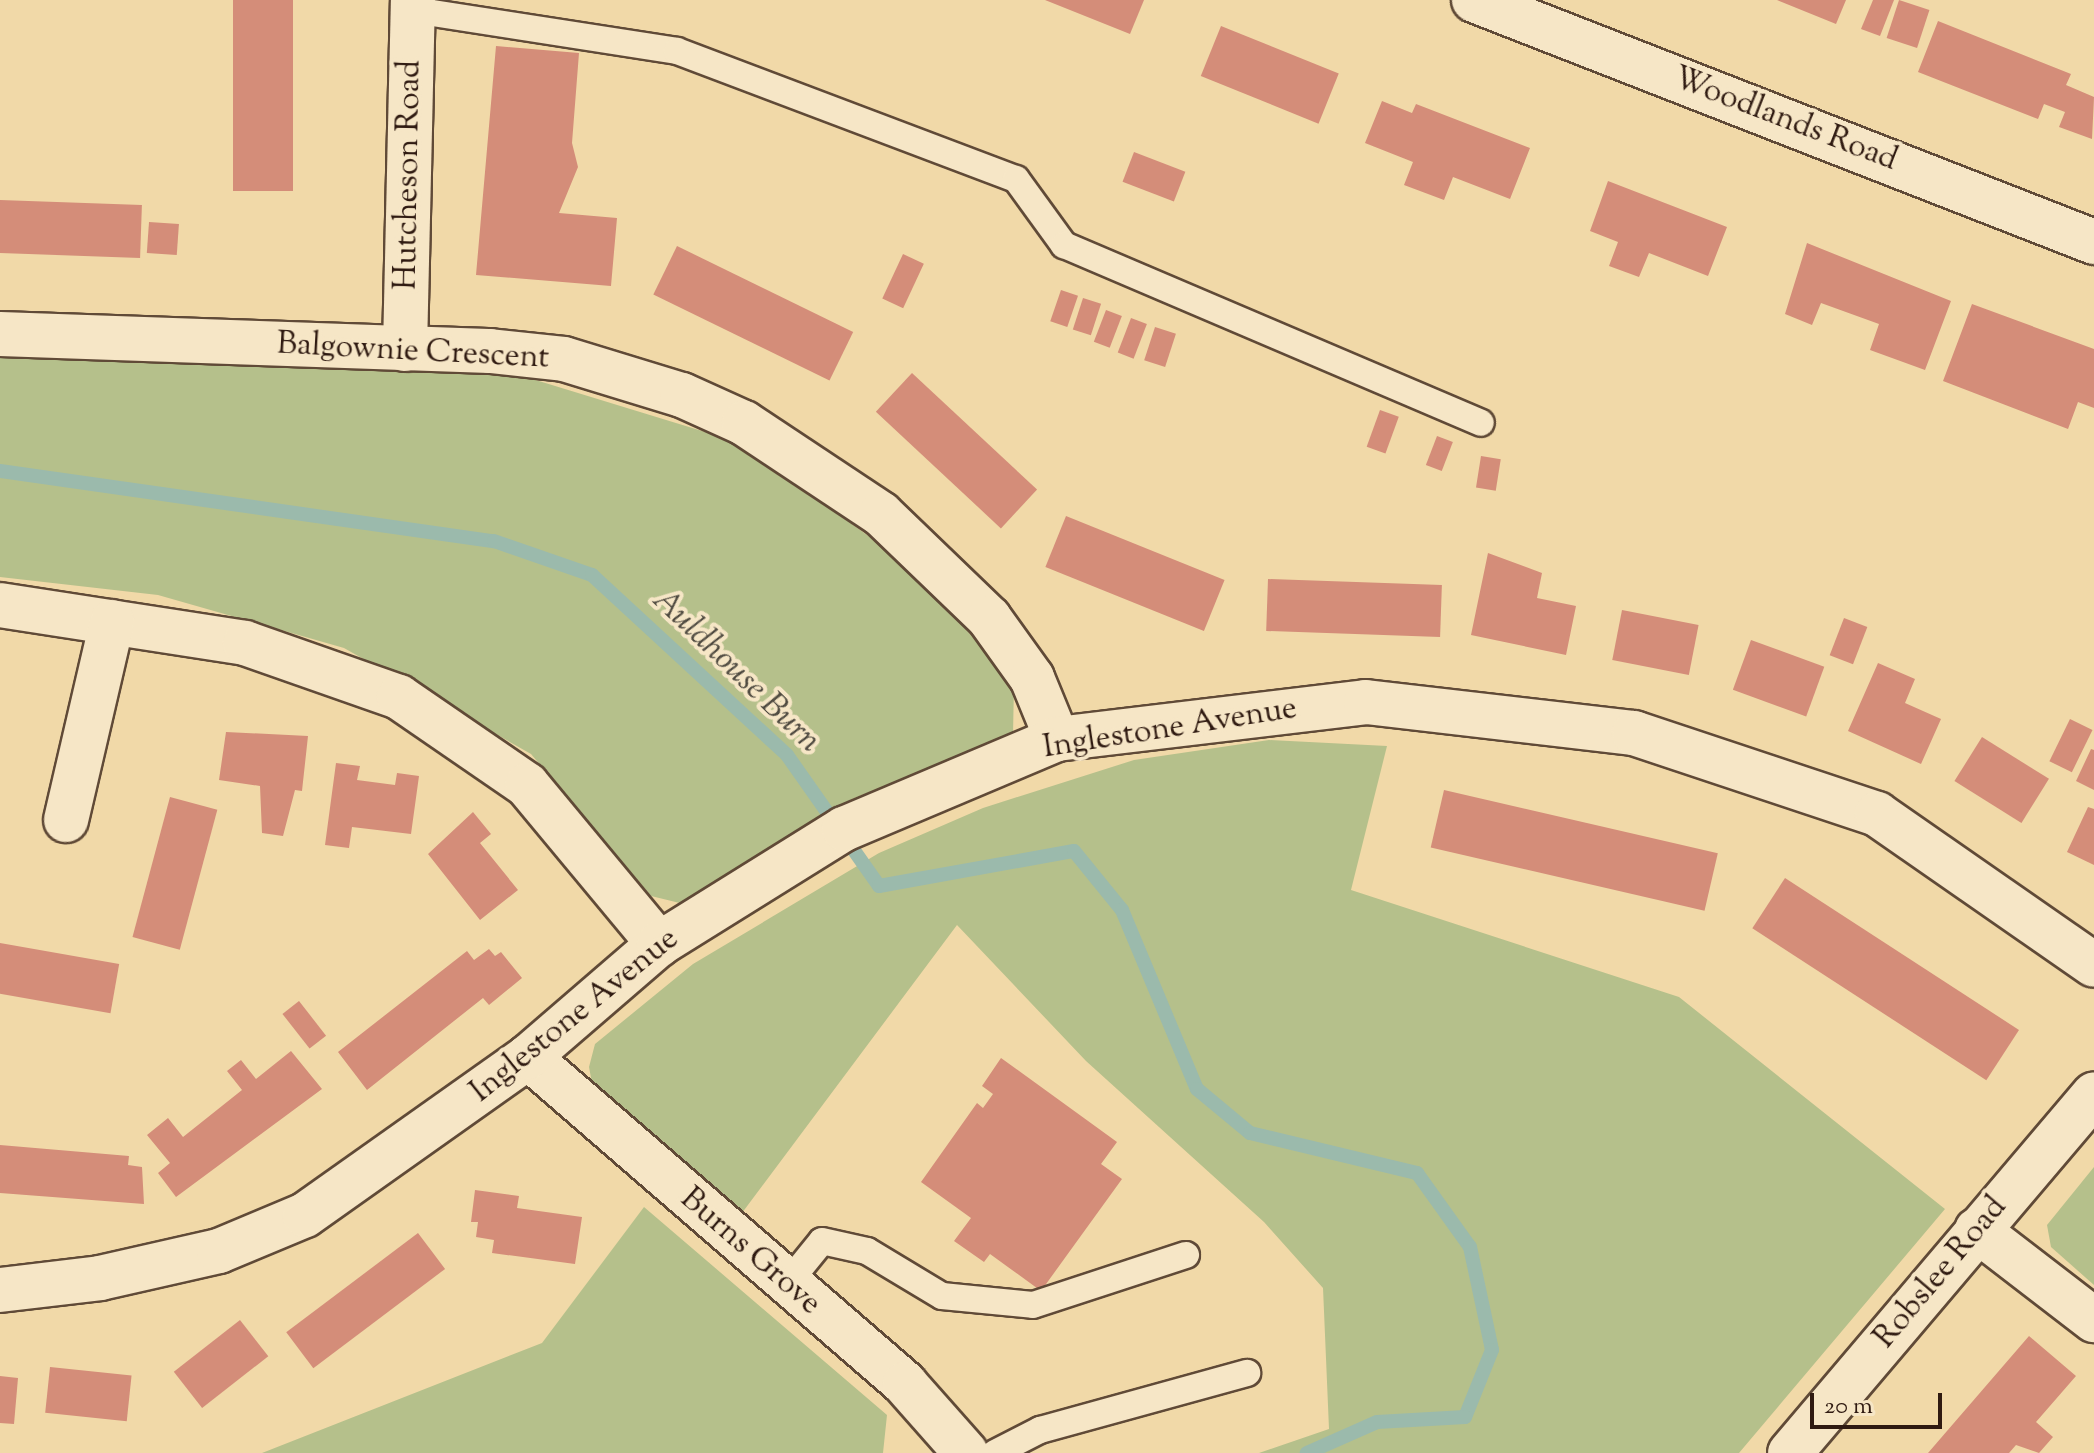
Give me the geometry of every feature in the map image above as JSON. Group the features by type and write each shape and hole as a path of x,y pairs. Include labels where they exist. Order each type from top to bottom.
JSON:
{"street":[{"name":"Woodlands Road","path":"1474,0 2094,242"},
{"name":"Hutcheson Road","path":"405,349 413,5"},
{"name":"Balgownie Crescent","path":"0,334 405,349 564,359 682,395 744,423 881,514 989,618 1032,678 1057,739"},
{"path":"0,605 245,643 399,697 527,785 659,944"},
{"path":"66,820 112,622"},
{"name":"Inglestone Avenue","path":"0,1290 100,1278 219,1251 305,1215 528,1057 659,944 844,829 1057,739 1366,702 1634,733 1877,814 2094,965"},
{"name":"Burns Grove","path":"528,1057 905,1384 966,1453"},
{"name":"Robslee Road","path":"1790,1453 2094,1095"},
{"path":"1977,1230 2094,1320"}],"lane":[{"path":"413,5 677,51 1016,179 1064,245 1481,423"},
{"path":"787,1284 822,1241 867,1251 942,1296 1033,1305 1186,1255"},
{"path":"995,1453 1040,1430 1247,1373"}],"green space":[{"path":"0,351 516,374 738,442 910,566 1014,684 1013,735 852,799 688,905 651,896 531,754 344,648 158,595 0,577"},
{"path":"1269,740 1387,746 1351,890 1679,997 1945,1209 1739,1453 1259,1453 1329,1429 1323,1288 1264,1222 1086,1061 957,925 733,1225 594,1094 589,1067 595,1044 693,964 879,853 983,808 1134,760"},
{"path":"2094,1167 2094,1285 2051,1247 2047,1225"},
{"path":"644,1207 887,1415 883,1453 262,1453 542,1343"}],"building":[{"path":"233,0 293,0 293,191 233,191"},
{"path":"1045,0 1144,0 1130,34"},
{"path":"1777,0 1846,0 1836,24"},
{"path":"1873,0 1894,0 1880,36 1861,29"},
{"path":"1899,0 1929,10 1917,48 1887,38"},
{"path":"1938,21 2071,74 2066,85 2094,97 2092,139 2059,127 2065,112 2044,104 2038,119 1918,72"},
{"path":"1221,26 1339,74 1319,124 1201,76"},
{"path":"496,46 579,53 572,143 578,167 559,213 617,218 611,286 476,275"},
{"path":"1382,101 1412,113 1416,104 1530,148 1510,199 1453,177 1444,200 1404,185 1413,162 1365,143"},
{"path":"1134,152 1185,172 1174,202 1123,182"},
{"path":"1608,181 1727,227 1708,276 1649,253 1639,277 1609,266 1618,242 1590,231"},
{"path":"0,200 142,205 140,258 0,253"},
{"path":"149,222 179,224 177,255 147,253"},
{"path":"1807,243 1951,301 1925,370 1870,350 1879,324 1821,303 1812,325 1785,314"},
{"path":"677,246 853,332 829,380 653,295"},
{"path":"903,254 924,264 903,308 882,298"},
{"path":"1061,290 1078,296 1067,327 1050,321"},
{"path":"1083,298 1101,304 1091,335 1073,329"},
{"path":"1972,304 2094,349 2094,408 2078,402 2068,429 1943,381"},
{"path":"1106,310 1122,316 1110,348 1094,342"},
{"path":"1131,318 1147,324 1134,359 1118,353"},
{"path":"1155,327 1176,334 1165,367 1144,360"},
{"path":"912,373 1037,490 1001,528 876,412"},
{"path":"1380,410 1399,417 1385,453 1367,447"},
{"path":"1437,436 1453,442 1442,471 1426,465"},
{"path":"1481,456 1501,459 1496,491 1476,488"},
{"path":"1066,516 1225,580 1204,631 1045,567"},
{"path":"1488,553 1542,573 1537,598 1576,606 1566,655 1471,635"},
{"path":"1268,579 1442,585 1440,637 1266,631"},
{"path":"1622,610 1699,625 1689,675 1612,660"},
{"path":"1844,618 1867,627 1853,664 1830,655"},
{"path":"1751,640 1824,667 1806,716 1733,690"},
{"path":"1878,663 1915,679 1905,703 1941,719 1921,764 1848,731"},
{"path":"2070,719 2092,730 2072,772 2049,761"},
{"path":"226,732 308,736 302,791 295,790 283,836 262,833 260,786 219,780"},
{"path":"1982,737 2049,779 2021,823 1954,781"},
{"path":"2091,749 2094,750 2094,790 2076,781"},
{"path":"336,763 360,766 357,780 395,785 397,773 419,776 411,834 352,827 349,848 325,845"},
{"path":"1444,790 1718,853 1705,911 1431,847"},
{"path":"170,797 217,810 180,950 132,937"},
{"path":"2088,807 2094,809 2094,865 2067,852"},
{"path":"473,812 491,834 480,843 518,890 480,920 428,854"},
{"path":"1785,878 2019,1030 1986,1080 1752,928"},
{"path":"0,943 119,964 110,1013 0,994"},
{"path":"489,949 495,956 501,952 522,978 489,1005 483,998 367,1090 338,1052 467,951 474,960"},
{"path":"299,1001 326,1036 310,1049 282,1014"},
{"path":"291,1051 322,1089 176,1197 158,1173 170,1163 147,1135 168,1118 183,1137 242,1090 227,1071 241,1060 256,1079"},
{"path":"1001,1058 1117,1142 1101,1164 1122,1179 1041,1291 990,1254 984,1262 954,1241 971,1218 921,1182 977,1103 983,1108 993,1094 982,1086"},
{"path":"0,1145 129,1156 128,1165 142,1167 144,1204 0,1193"},
{"path":"475,1190 519,1196 517,1208 582,1217 575,1264 492,1253 494,1240 476,1237 478,1222 471,1222"},
{"path":"418,1233 445,1269 313,1368 286,1332"},
{"path":"240,1320 268,1356 202,1408 174,1372"},
{"path":"2029,1336 2076,1376 2036,1422 2053,1437 2039,1453 2016,1445 2009,1453 1928,1453"},
{"path":"50,1367 132,1376 127,1421 45,1413"},
{"path":"0,1376 18,1378 14,1424 0,1423"}],"waterway":[{"name":"Auldhouse Burn","path":"0,471 494,541 592,575 787,755 879,886 1074,851 1122,910 1197,1089 1250,1133 1417,1173 1470,1247 1492,1350 1465,1417 1377,1422 1307,1453"}]}
